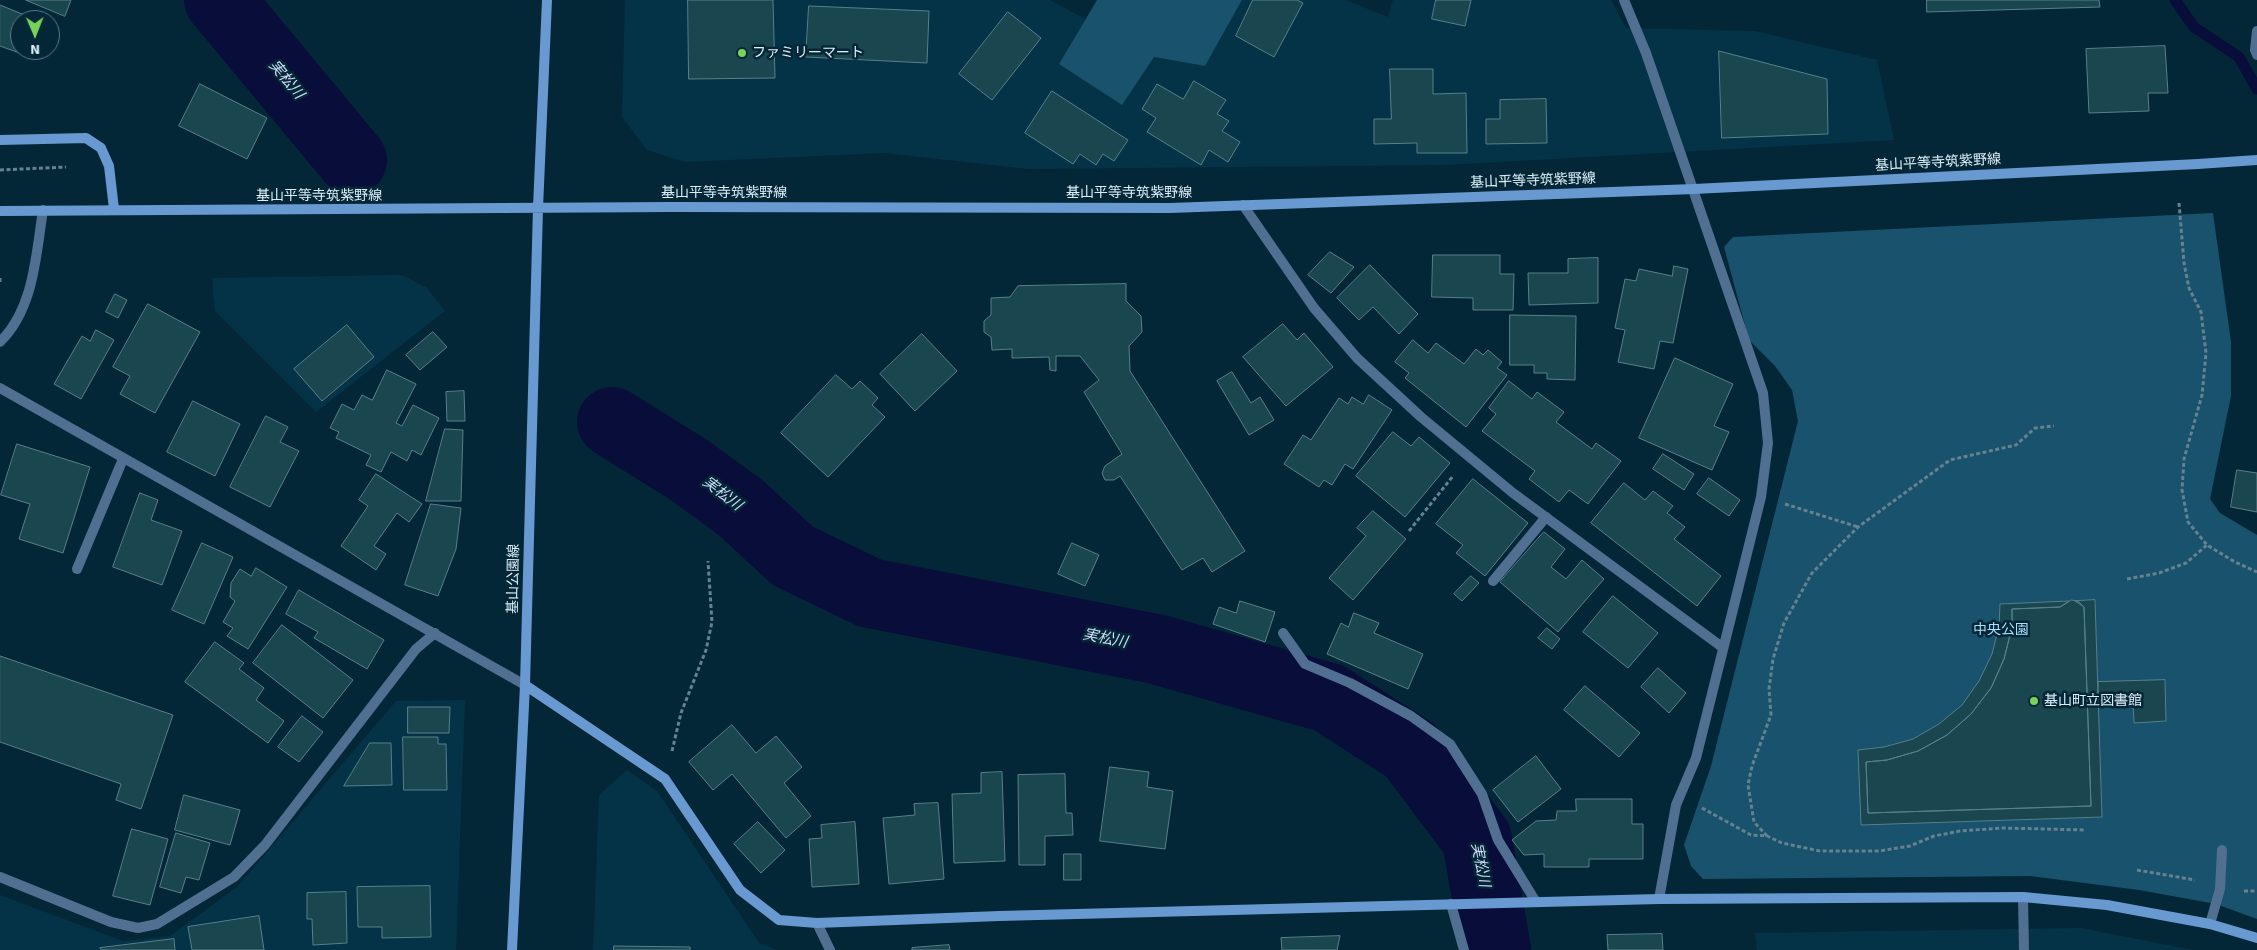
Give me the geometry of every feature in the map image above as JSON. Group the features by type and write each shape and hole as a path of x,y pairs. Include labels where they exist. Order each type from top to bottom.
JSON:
{"main road":[{"name":"基山公園線","path":"512,950 525,685 538,208 547,0"},
{"path":"0,140 86,138 101,148 108,166 114,209"},
{"name":"基山平等寺筑紫野線","path":"0,211 114,209 1170,208 1694,189 2257,160"},
{"path":"525,685 665,779 740,890 779,920 817,923 1659,899 2023,897 2107,905 2210,924 2257,938"}],"street":[{"path":"1624,0 1646,53 1763,393 1768,443 1761,497 1722,647 1696,758 1676,805 1659,899"},
{"path":"2257,30 2254,50 2257,55"},
{"path":"1243,205 1314,308 1357,358 1421,417 1546,517 1722,647"},
{"path":"0,342 13,329 32,281 43,210"},
{"path":"0,388 525,685"},
{"path":"77,569 123,459"},
{"path":"1493,581 1546,517"},
{"path":"1283,633 1305,664 1350,683 1411,716 1450,744 1482,794 1498,840 1536,902"},
{"path":"0,877 111,922 138,928 157,924 234,877 265,845 416,649 435,634"},
{"path":"2210,924 2220,889 2222,850"},
{"path":"2023,897 2024,950"},
{"path":"1451,904 1464,950"},
{"path":"817,923 830,950"}],"path":[{"path":"0,170 66,167"},
{"path":"2179,203 2184,263 2189,288 2201,312 2206,353 2202,395 2184,459 2182,490 2188,522 2206,545 2257,572"},
{"path":"0,278 0,284"},
{"path":"1767,836 1754,822 1748,785 1752,766 1771,715 1769,689 1773,660 1781,632 1793,604 1812,573 1858,527 1950,460 2016,446 2035,428 2054,426"},
{"path":"1409,531 1469,456"},
{"path":"1761,497 1858,527"},
{"path":"2127,579 2159,573 2186,563 2206,545"},
{"path":"665,779 681,713 708,641 712,622 708,561"},
{"path":"1676,805 1698,806 1715,813 1743,832 1751,835 1767,836 1782,843 1820,852 1879,851 1910,846 1934,836 1960,831 2002,828 2086,830"}],"shaded area":[{"path":"625,0 1049,0 1086,19 1059,64 1154,57 1205,66 1242,0 1346,0 1388,17 1393,0 1611,0 1626,28 1755,31 1877,60 1894,140 1446,165 1029,169 884,153 685,162 647,150 622,117"},
{"path":"402,275 427,288 445,311 316,412 215,311 212,278"},
{"path":"465,700 456,950 0,950 0,895 123,941 170,936 237,887 396,701"},
{"path":"627,770 657,791 759,943 777,950 593,950 599,795"},
{"path":"2081,928 2193,950 1757,950 1755,933"}],"green space":[{"path":"1097,0 1242,0 1205,66 1154,57 1122,105 1059,64"},
{"name":"中央公園","path":"2213,213 2231,342 2231,396 2210,499 2220,513 2257,535 2257,919 2216,904 2139,890 2030,876 1703,879 1691,866 1684,845 1711,766 1798,421 1792,390 1775,366 1749,340 1724,247 1733,237"}],"building":[{"path":"26,0 71,0 65,16 60,14 60,10 50,10"},
{"path":"688,0 773,0 775,78 689,79"},
{"path":"1253,0 1297,0 1303,3 1274,57 1236,36"},
{"path":"1436,0 1471,0 1465,26 1432,19"},
{"path":"1927,0 2099,0 2100,7 1927,12"},
{"path":"0,5 12,10 10,10 10,50 0,46"},
{"path":"809,6 929,11 927,63 806,57"},
{"path":"1008,12 1041,38 992,100 959,74"},
{"path":"2165,46 2168,93 2148,93 2149,111 2089,113 2086,49"},
{"path":"1719,51 1827,79 1828,134 1722,138"},
{"path":"1390,69 1433,69 1433,94 1466,93 1467,153 1417,153 1417,143 1374,144 1374,119 1391,119"},
{"path":"1194,81 1226,100 1217,114 1229,121 1222,131 1240,142 1228,162 1209,150 1201,165 1147,132 1156,118 1142,109 1157,84 1183,99"},
{"path":"200,84 267,118 247,159 179,126"},
{"path":"1052,91 1128,140 1114,161 1103,154 1096,165 1080,154 1073,164 1025,133"},
{"path":"1546,99 1547,143 1486,144 1486,119 1500,119 1500,100"},
{"path":"1330,252 1354,267 1331,293 1308,275"},
{"path":"1433,255 1500,255 1500,274 1514,274 1513,310 1473,310 1473,298 1432,297"},
{"path":"1598,258 1598,303 1529,305 1528,273 1568,273 1568,259"},
{"path":"1370,265 1418,314 1399,334 1373,307 1359,320 1337,298"},
{"path":"1674,266 1688,269 1673,343 1660,341 1654,369 1618,362 1625,330 1615,328 1625,279 1636,281 1639,269 1672,276"},
{"path":"1126,284 1126,301 1141,316 1142,332 1129,346 1130,371 1245,551 1212,572 1203,558 1182,570 1120,476 1114,480 1105,480 1102,473 1105,466 1122,454 1084,392 1099,380 1080,356 1056,356 1056,371 1050,370 1049,357 1012,358 1012,349 992,350 991,337 984,332 984,321 991,315 991,298 1010,297 1018,286"},
{"path":"115,294 127,300 118,318 106,312"},
{"path":"148,304 200,332 155,413 120,394 130,376 113,367"},
{"path":"1510,315 1576,316 1575,380 1547,379 1547,373 1534,373 1534,365 1510,365"},
{"path":"1283,324 1297,340 1304,333 1333,367 1286,406 1243,357"},
{"path":"347,325 374,357 322,401 294,369"},
{"path":"96,330 114,340 81,399 54,384 82,336 90,341"},
{"path":"433,332 447,347 420,370 406,355"},
{"path":"922,334 957,371 915,411 880,374"},
{"path":"1413,340 1428,353 1436,343 1464,364 1476,349 1483,355 1488,350 1502,362 1497,368 1507,375 1466,427 1405,378 1409,373 1395,362"},
{"path":"1675,358 1733,384 1714,426 1729,432 1712,470 1639,438"},
{"path":"387,370 416,384 396,423 402,426 413,405 439,418 421,455 412,450 407,461 391,452 381,472 366,465 371,455 336,438 339,432 330,428 342,404 354,410 362,395 372,400"},
{"path":"1232,372 1251,403 1260,397 1274,420 1249,435 1217,381"},
{"path":"836,375 852,389 860,381 878,398 872,405 885,417 828,477 781,433"},
{"path":"1509,381 1532,399 1537,392 1564,412 1556,422 1592,449 1596,443 1621,461 1588,504 1569,490 1559,502 1529,479 1535,471 1482,431 1496,414 1489,408"},
{"path":"464,391 465,421 447,421 446,392"},
{"path":"1369,395 1392,410 1353,469 1345,464 1332,485 1324,480 1319,487 1284,464 1303,435 1311,440 1339,398 1348,404 1352,397 1363,404"},
{"path":"193,401 240,424 215,476 167,452"},
{"path":"266,416 288,427 280,442 299,451 270,507 230,487"},
{"path":"445,429 463,430 461,501 426,501"},
{"path":"1393,432 1411,446 1419,437 1450,463 1405,517 1356,476"},
{"path":"17,444 90,467 63,553 19,539 30,504 1,495"},
{"path":"1663,454 1694,474 1684,490 1653,469"},
{"path":"2237,470 2257,473 2257,512 2231,507"},
{"path":"376,474 422,504 409,522 397,513 374,546 386,554 376,570 341,546 368,506 359,500"},
{"path":"1709,478 1740,500 1729,516 1697,494"},
{"path":"1473,479 1528,523 1485,576 1456,553 1463,545 1436,524"},
{"path":"1624,483 1645,500 1653,491 1673,506 1667,513 1685,527 1674,539 1721,576 1697,606 1591,523"},
{"path":"140,493 158,500 151,520 182,531 162,585 113,567"},
{"path":"431,504 461,508 456,549 438,596 405,585"},
{"path":"1373,511 1406,539 1353,600 1329,578 1366,536 1357,528"},
{"path":"1544,532 1565,549 1551,567 1566,579 1582,560 1604,579 1558,632 1500,582"},
{"path":"202,543 233,557 204,624 172,610"},
{"path":"1072,543 1099,555 1085,586 1058,574"},
{"path":"256,568 287,587 248,649 227,636 233,628 223,622 235,601 230,597 231,583 240,569 251,576"},
{"path":"1471,576 1479,583 1462,601 1454,594"},
{"path":"299,590 384,640 367,669 314,638 318,632 286,614"},
{"path":"1613,596 1658,633 1628,668 1583,632"},
{"name":"基山町立図書館","path":"2072,600 2079,602 2084,607 2091,806 1868,813 1866,762 1887,760 1918,751 1947,735 1971,714 1991,688 2004,659 2012,627 2012,609 2060,607"},
{"path":"2095,600 2102,817 1861,825 1858,750 1884,747 1913,739 1939,724 1962,705 1979,681 1992,654 1999,626 2000,604 2069,601 2060,607 2012,609 2012,627 2004,659 1991,688 1971,714 1947,735 1918,751 1887,760 1866,762 1868,813 2091,806 2084,607 2075,601"},
{"path":"1240,601 1275,612 1265,642 1213,624 1219,607 1236,613"},
{"path":"1354,613 1379,623 1374,633 1423,654 1408,689 1327,654 1341,623 1348,627"},
{"path":"282,625 353,680 323,718 253,663"},
{"path":"1547,628 1560,639 1552,649 1538,638"},
{"path":"215,642 244,663 239,669 264,688 256,700 284,721 268,743 185,682"},
{"path":"0,656 173,715 141,809 116,800 121,784 0,742"},
{"path":"1658,668 1686,693 1669,713 1641,687"},
{"path":"2165,680 2166,721 2134,723 2133,702 2098,703 2098,682"},
{"path":"1585,686 1640,733 1619,757 1564,710"},
{"path":"408,707 450,707 449,733 408,733"},
{"path":"302,716 323,732 299,762 278,747"},
{"path":"732,725 756,753 776,736 802,767 784,783 811,816 786,838 732,774 713,790 689,762"},
{"path":"403,737 438,737 438,744 446,744 447,790 404,790"},
{"path":"370,743 391,743 392,785 344,786"},
{"path":"1536,756 1561,789 1518,822 1493,790"},
{"path":"1110,767 1149,772 1147,787 1173,791 1165,849 1100,841"},
{"path":"1002,772 1005,861 954,863 952,794 981,793 981,773"},
{"path":"1065,774 1066,813 1072,813 1073,835 1045,836 1045,865 1019,865 1018,775"},
{"path":"184,795 240,810 230,845 175,830"},
{"path":"1576,799 1632,799 1632,824 1643,824 1643,859 1589,859 1589,867 1544,867 1544,854 1524,855 1512,840 1536,821 1556,820 1557,811 1576,811"},
{"path":"938,803 944,879 889,884 883,818 915,815 914,804"},
{"path":"758,822 785,850 761,873 734,844"},
{"path":"855,822 859,884 812,887 809,839 822,838 821,825"},
{"path":"132,829 168,839 150,905 113,896"},
{"path":"176,833 210,843 199,880 186,877 181,893 160,887"},
{"path":"1064,854 1081,854 1081,880 1064,880"},
{"path":"430,886 431,937 382,938 382,927 358,927 357,887"},
{"path":"346,892 347,943 313,945 312,919 307,919 307,893"},
{"path":"259,916 264,950 192,950 188,927"},
{"path":"1662,934 1663,950 1608,950 1607,935"},
{"path":"1340,936 1337,950 1282,950 1281,938"},
{"path":"174,939 175,950 101,950 100,948"},
{"path":"949,945 950,950 912,950 912,948"},
{"path":"614,946 690,947 690,950 614,950"}],"waterway":[{"name":"実松川","path":"219,0 352,160"},
{"path":"2175,0 2194,27 2239,57 2257,89"},
{"name":"実松川","path":"612,422 689,470 741,508 793,556 870,593 1156,649 1329,698 1410,750 1477,839 1496,950"}],"place":[{"name":"ファミリーマート","path":"742,53"},
{"name":"基山町立図書館","path":"2034,701"}]}
